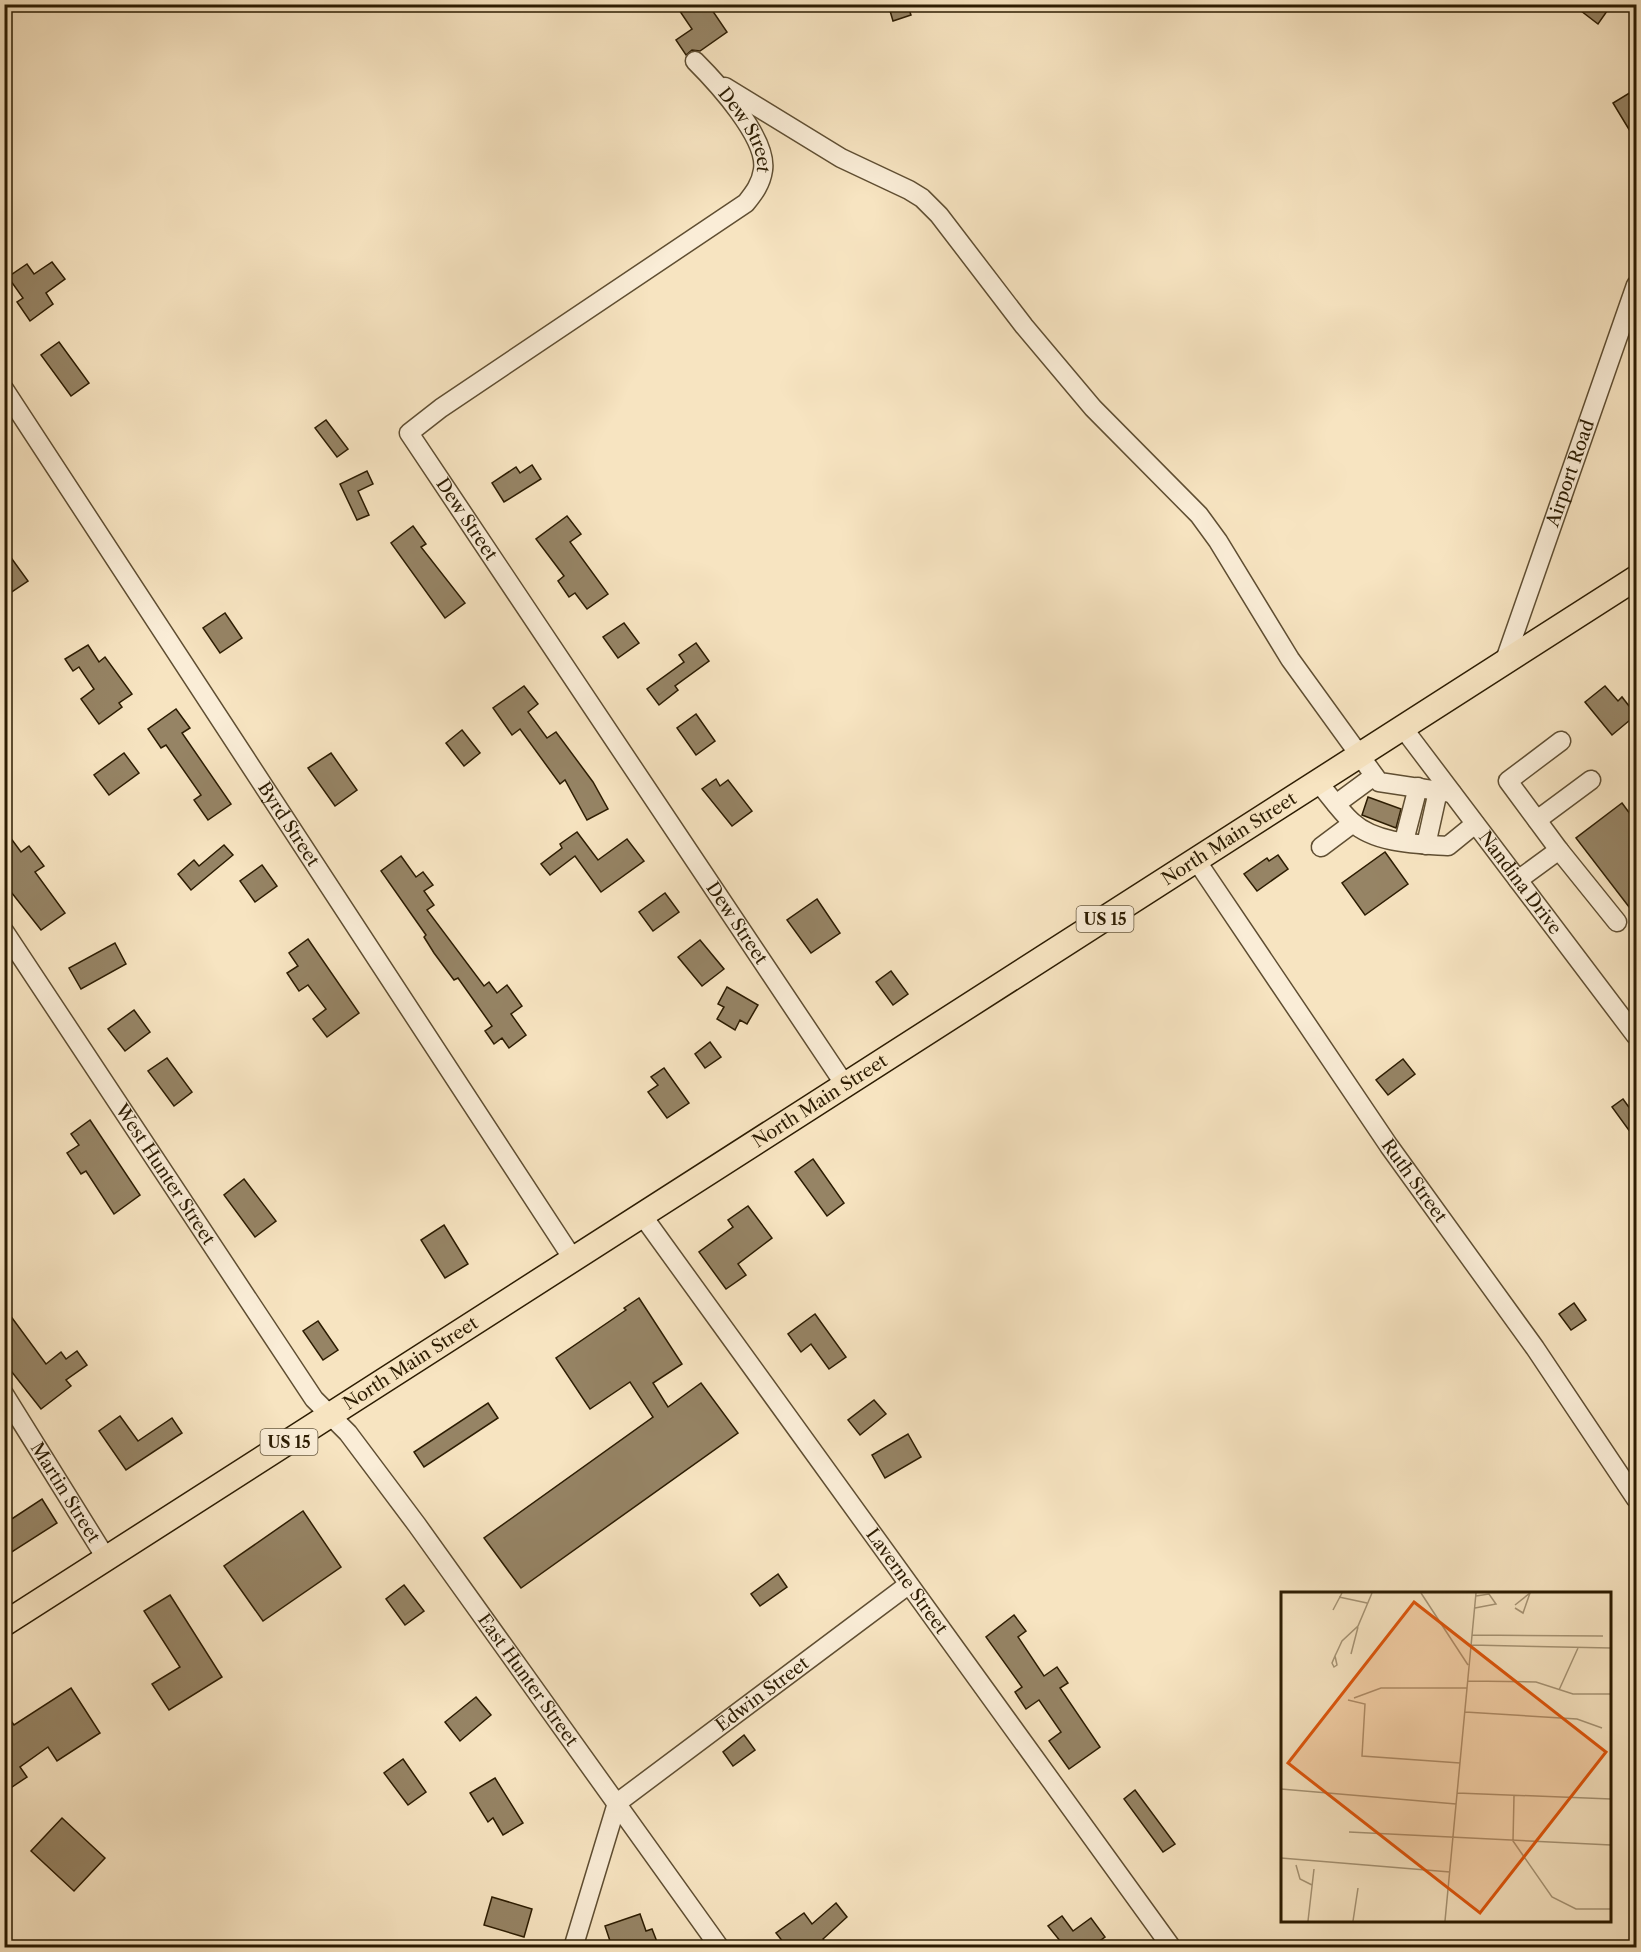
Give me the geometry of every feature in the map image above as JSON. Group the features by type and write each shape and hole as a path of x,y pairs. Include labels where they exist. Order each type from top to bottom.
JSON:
{"main road":[{"name":"North Main Street","path":"4,1624 1636,578"}],"street":[{"name":"Dew Street","path":"695,61 716,82 758,144 763,159 763,170 757,191 660,262 441,408 409,433 845,1085"},
{"path":"716,82 842,158 915,194 939,215 1024,326 1093,408 1198,515 1218,542 1290,658 1379,782 1445,792 1426,845"},
{"name":"Airport Road","path":"1504,663 1636,285"},
{"name":"Byrd Street","path":"4,389 573,1259"},
{"name":"Nandina Drive","path":"1402,728 1445,792 1475,824 1636,1036"},
{"path":"1562,741 1508,782 1617,922"},
{"path":"1336,804 1374,776"},
{"path":"1537,820 1591,780"},
{"path":"1318,782 1353,823 1371,834 1404,842 1448,846 1475,824"},
{"path":"1404,842 1418,788"},
{"path":"1321,847 1353,823"},
{"path":"1518,880 1559,850"},
{"name":"Ruth Street","path":"1196,860 1389,1146 1535,1348 1636,1499"},
{"name":"West Hunter Street","path":"4,931 314,1399 330,1415"},
{"name":"Laverne Street","path":"642,1215 1172,1947"},
{"name":"Martin Street","path":"4,1394 106,1558"},
{"name":"East Hunter Street","path":"330,1415 348,1433 417,1526 720,1947"},
{"name":"Edwin Street","path":"617,1803 908,1585"},
{"path":"573,1947 617,1803"}],"building":[{"path":"675,4 708,4 727,32 700,51 692,50 686,55 676,40 692,29"},
{"path":"888,4 907,4 911,15 893,21"},
{"path":"1572,4 1612,4 1598,24"},
{"path":"1631,92 1636,100 1636,141 1613,103"},
{"path":"52,262 65,279 46,293 53,304 30,321 17,302 23,298 8,277 27,264 34,274"},
{"path":"59,342 89,383 71,396 41,355"},
{"path":"326,420 348,449 337,457 315,428"},
{"path":"532,465 541,479 504,502 492,483 516,467 520,473"},
{"path":"367,471 373,484 358,491 369,515 357,520 340,484"},
{"path":"567,516 581,534 570,542 608,594 587,609 575,593 569,597 558,581 564,576 536,539"},
{"path":"413,526 426,544 421,547 465,603 445,618 391,543"},
{"path":"4,548 28,581 4,597"},
{"path":"225,613 242,638 220,653 203,628"},
{"path":"624,623 639,643 618,658 603,637"},
{"path":"696,643 709,661 675,686 678,690 659,705 647,689 684,662 679,655"},
{"path":"88,645 99,662 105,657 132,694 119,703 122,707 99,724 81,699 94,689 79,667 73,671 65,659"},
{"path":"524,686 538,704 528,712 547,738 556,732 593,782 608,809 587,820 565,780 560,784 520,729 512,735 493,708"},
{"path":"1605,686 1618,701 1622,697 1636,715 1612,735 1585,702"},
{"path":"176,709 190,728 182,733 231,804 208,820 194,800 201,795 166,745 161,748 148,729"},
{"path":"696,714 715,741 696,755 677,728"},
{"path":"462,730 480,753 464,766 446,743"},
{"path":"124,753 139,773 109,795 94,775"},
{"path":"331,753 357,790 335,806 308,768"},
{"path":"716,779 720,786 728,780 752,811 732,826 702,789"},
{"path":"1368,797 1401,809 1396,828 1362,815"},
{"path":"1622,803 1636,822 1636,916 1576,838"},
{"path":"4,829 21,852 29,846 44,866 35,872 65,913 41,930 4,883"},
{"path":"577,832 598,860 627,839 644,861 601,892 575,856 550,875 541,864 562,848 560,844"},
{"path":"224,845 233,855 191,890 178,874 194,860 199,866"},
{"path":"1385,852 1408,884 1365,915 1342,883"},
{"path":"1278,855 1288,869 1257,891 1244,874 1267,858 1269,861"},
{"path":"401,856 416,877 423,872 433,885 424,891 434,905 427,910 484,986 489,982 497,993 507,985 522,1006 511,1014 526,1035 509,1048 502,1038 494,1044 485,1031 492,1026 458,978 454,980 434,953 424,937 426,935 381,871"},
{"path":"262,865 277,886 255,902 240,881"},
{"path":"665,893 679,912 653,931 639,912"},
{"path":"817,899 840,933 811,953 787,920"},
{"path":"308,939 359,1013 327,1037 313,1019 326,1009 308,985 299,991 287,973 298,966 289,953"},
{"path":"700,940 724,969 702,986 678,957"},
{"path":"115,943 126,964 81,989 69,968"},
{"path":"891,971 908,994 893,1005 876,982"},
{"path":"727,987 758,1005 747,1024 740,1020 735,1030 717,1019 724,1007 718,1004"},
{"path":"134,1010 150,1032 125,1051 108,1029"},
{"path":"710,1042 721,1057 705,1068 695,1054"},
{"path":"167,1058 192,1092 174,1106 148,1071"},
{"path":"1403,1059 1415,1074 1388,1095 1376,1080"},
{"path":"664,1068 689,1103 667,1118 648,1092 658,1085 651,1077"},
{"path":"1623,1099 1636,1117 1636,1140 1612,1107"},
{"path":"90,1120 140,1195 114,1214 86,1171 81,1174 67,1153 79,1145 71,1134"},
{"path":"813,1159 844,1203 827,1216 795,1172"},
{"path":"244,1179 276,1221 255,1237 224,1195"},
{"path":"748,1206 772,1238 738,1264 746,1275 726,1289 699,1252 733,1227 728,1220"},
{"path":"444,1225 468,1264 445,1278 421,1240"},
{"path":"639,1298 682,1364 653,1383 668,1407 701,1383 738,1433 521,1588 484,1538 653,1417 630,1382 590,1409 556,1358 626,1310 624,1308"},
{"path":"1574,1303 1586,1320 1571,1330 1559,1314"},
{"path":"4,1307 46,1364 61,1352 66,1359 77,1351 87,1365 66,1380 71,1386 41,1409 4,1362"},
{"path":"815,1314 846,1357 829,1369 811,1344 801,1352 788,1334"},
{"path":"318,1321 338,1350 323,1360 303,1331"},
{"path":"874,1400 886,1414 860,1435 848,1420"},
{"path":"488,1403 498,1418 424,1467 414,1452"},
{"path":"120,1416 138,1441 172,1418 182,1433 126,1470 99,1431"},
{"path":"908,1434 921,1457 885,1478 872,1455"},
{"path":"42,1499 57,1523 4,1557 4,1524"},
{"path":"303,1511 341,1567 263,1621 224,1566"},
{"path":"778,1574 787,1587 760,1606 751,1594"},
{"path":"404,1585 424,1611 405,1625 386,1599"},
{"path":"170,1595 222,1677 169,1710 152,1684 180,1667 144,1611"},
{"path":"1014,1615 1026,1631 1018,1637 1044,1676 1057,1667 1068,1683 1060,1688 1100,1747 1069,1769 1049,1741 1061,1732 1039,1700 1026,1709 1015,1692 1022,1687 986,1637"},
{"path":"71,1688 100,1733 57,1761 48,1747 20,1767 27,1777 12,1787 4,1777 4,1711 14,1725"},
{"path":"476,1697 491,1715 460,1741 445,1722"},
{"path":"744,1735 755,1750 733,1766 723,1752"},
{"path":"403,1759 426,1792 408,1805 384,1773"},
{"path":"495,1778 523,1823 503,1835 493,1818 488,1822 470,1793"},
{"path":"1135,1790 1175,1844 1163,1852 1124,1799"},
{"path":"62,1818 105,1858 74,1891 31,1851"},
{"path":"492,1897 532,1909 524,1937 484,1925"},
{"path":"836,1903 847,1917 823,1939 829,1947 787,1947 776,1933 804,1913 812,1924"},
{"path":"640,1914 646,1931 652,1929 659,1947 612,1947 605,1926"},
{"path":"1062,1916 1073,1931 1091,1918 1105,1937 1091,1947 1065,1947 1048,1926"}]}
